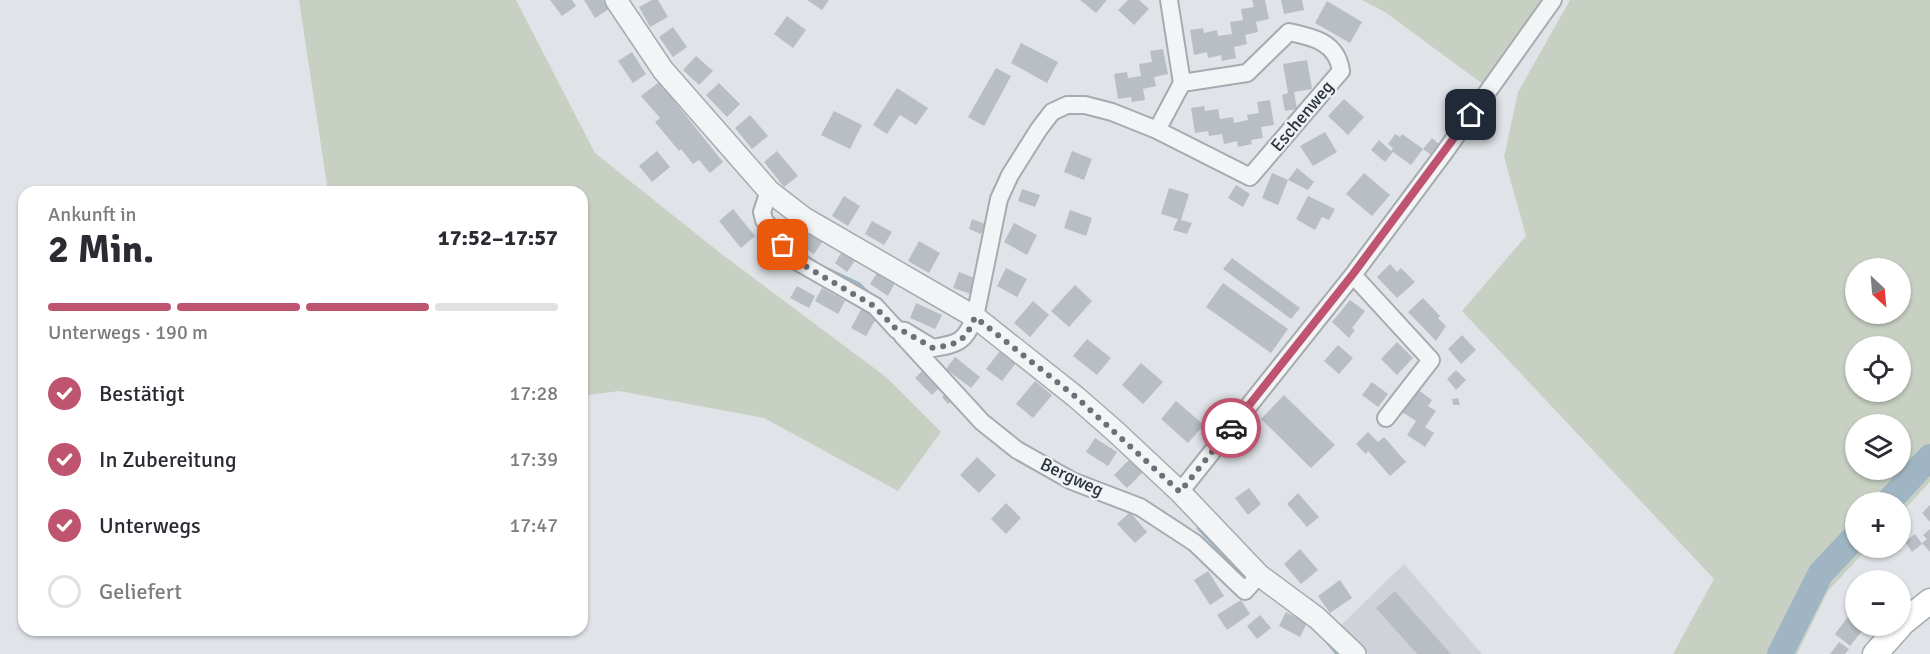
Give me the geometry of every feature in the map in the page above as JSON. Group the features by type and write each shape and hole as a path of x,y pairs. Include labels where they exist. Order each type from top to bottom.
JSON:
{"main road":[{"path":"1911,616 1930,601"},
{"path":"1875,654 1891,636"}],"street":[{"path":"616,0 663,70 769,191 804,218 972,325 1076,397 1180,492 1259,575 1317,618 1355,654"},
{"path":"1157,130 1182,83 1170,0"},
{"path":"1180,492 1353,274 1444,153 1553,0"},
{"name":"Eschenweg","path":"972,325 999,199 1010,175 1052,112 1067,105 1085,105 1112,112 1157,130 1250,177 1341,70 1339,57 1317,38 1289,32 1247,73 1182,83"},
{"name":"Bergweg","path":"769,191 762,212 764,220 798,262 874,306 982,422 1017,450 1072,481 1140,507 1195,543 1245,591 1259,575"},
{"path":"1353,274 1431,360 1386,418"},
{"name":"Bergweg","path":"897,330 933,348 956,344 972,325"}],"shaded area":[{"path":"299,0 516,0 595,153 719,252 886,377 941,432 898,491 764,418 619,391 588,395 588,186 327,186"},
{"path":"1362,0 1547,0 1488,88 1385,12"},
{"path":"1570,0 1930,0 1930,482 1911,502 1911,492 1845,492 1845,558 1859,558 1845,570 1828,591 1797,654 1673,654 1714,579 1462,311 1526,236 1504,157 1518,92"},
{"path":"1404,564 1482,654 1369,654 1339,627"}],"building":[{"path":"550,0 572,0 576,6 562,16"},
{"path":"584,0 603,0 609,9 595,18"},
{"path":"652,0 658,0 668,17 650,27 639,7"},
{"path":"807,0 829,0 822,10"},
{"path":"1080,0 1107,0 1096,13"},
{"path":"1128,0 1139,0 1149,9 1134,25 1118,10"},
{"path":"1252,0 1265,0 1269,19 1256,22 1258,32 1245,35 1247,44 1234,47 1236,58 1222,61 1221,55 1208,58 1207,52 1194,55 1190,30 1203,28 1204,33 1217,30 1218,36 1232,34 1230,22 1243,20 1241,9 1254,7"},
{"path":"1281,0 1302,0 1304,10 1284,14"},
{"path":"1327,1 1362,22 1350,43 1315,23"},
{"path":"787,16 806,30 793,48 774,34"},
{"path":"673,27 687,47 673,57 659,37"},
{"path":"1021,43 1058,62 1047,83 1011,63"},
{"path":"1163,49 1168,74 1154,77 1156,86 1143,89 1145,100 1132,102 1131,97 1118,99 1114,74 1127,72 1128,78 1141,76 1139,64 1152,62 1150,51"},
{"path":"632,52 646,74 633,83 618,61"},
{"path":"696,56 713,71 699,85 683,70"},
{"path":"1307,60 1312,89 1294,92 1297,109 1285,111 1282,95 1288,93 1283,64"},
{"path":"996,68 1011,76 984,126 968,117"},
{"path":"659,82 723,162 710,173 699,160 693,164 655,122 660,118 641,96"},
{"path":"719,83 740,104 727,117 706,95"},
{"path":"897,88 928,108 916,125 900,115 887,134 873,125"},
{"path":"1344,99 1364,117 1348,135 1328,116"},
{"path":"1270,100 1274,125 1261,127 1263,138 1251,140 1252,144 1238,147 1237,141 1224,144 1222,134 1209,136 1208,131 1195,133 1191,108 1204,106 1205,111 1218,109 1220,119 1233,117 1234,123 1248,120 1247,115 1259,113 1257,102"},
{"path":"834,111 862,125 850,149 821,135"},
{"path":"750,115 768,136 752,149 735,128"},
{"path":"1325,132 1337,152 1313,166 1300,146"},
{"path":"1395,134 1400,137 1402,134 1423,149 1411,165 1393,152 1385,162 1371,150 1379,140 1391,151 1393,148 1388,144"},
{"path":"1432,138 1439,144 1431,155 1423,149"},
{"path":"657,151 670,167 652,182 639,166"},
{"path":"777,151 798,176 784,187 764,162"},
{"path":"1072,151 1092,159 1084,180 1064,172"},
{"path":"1297,168 1314,182 1308,190 1288,180"},
{"path":"1272,173 1288,180 1278,205 1262,198"},
{"path":"1364,173 1390,195 1372,216 1346,194"},
{"path":"1236,185 1250,194 1243,207 1228,198"},
{"path":"1169,188 1189,194 1181,220 1192,223 1187,234 1173,230 1178,219 1161,214"},
{"path":"1022,189 1040,195 1035,207 1018,201"},
{"path":"844,196 860,206 848,226 832,216"},
{"path":"1308,196 1335,209 1329,220 1322,217 1315,230 1296,219"},
{"path":"733,209 755,236 741,248 719,221"},
{"path":"1070,210 1092,218 1086,236 1064,228"},
{"path":"972,219 985,224 981,234 969,229"},
{"path":"872,221 892,232 884,245 865,234"},
{"path":"1014,223 1037,235 1027,255 1004,242"},
{"path":"803,230 822,242 814,254 795,242"},
{"path":"919,241 940,253 929,273 908,261"},
{"path":"843,250 856,259 847,272 835,263"},
{"path":"1232,258 1300,308 1291,319 1223,269"},
{"path":"1390,264 1397,272 1401,268 1415,282 1397,298 1377,277"},
{"path":"1006,268 1027,279 1017,297 997,286"},
{"path":"879,270 896,281 888,296 870,284"},
{"path":"959,272 977,279 971,294 953,288"},
{"path":"1223,283 1288,329 1271,353 1206,307"},
{"path":"1075,285 1092,301 1069,327 1051,311"},
{"path":"797,286 815,296 809,308 790,298"},
{"path":"822,288 845,301 838,314 815,301"},
{"path":"1423,298 1446,326 1436,341 1408,312"},
{"path":"1350,300 1365,311 1352,328 1355,330 1349,338 1332,322"},
{"path":"1033,301 1049,315 1030,337 1014,323"},
{"path":"916,303 942,315 935,329 910,318"},
{"path":"862,308 877,317 866,336 851,328"},
{"path":"1462,335 1476,350 1461,364 1448,349"},
{"path":"1087,339 1111,358 1097,375 1073,356"},
{"path":"1397,342 1413,358 1397,375 1381,359"},
{"path":"1338,345 1353,358 1339,374 1324,361"},
{"path":"1000,351 1016,363 1002,381 986,369"},
{"path":"955,357 980,377 971,388 946,369"},
{"path":"1141,363 1163,382 1143,404 1122,385"},
{"path":"925,368 942,385 932,395 915,378"},
{"path":"1456,370 1466,380 1456,390 1447,379"},
{"path":"1035,381 1052,395 1033,418 1016,404"},
{"path":"1372,382 1388,394 1378,407 1362,395"},
{"path":"1417,389 1432,400 1428,406 1436,411 1425,427 1434,433 1425,447 1407,435 1416,421 1402,412"},
{"path":"946,393 953,400 948,404 942,397"},
{"path":"1284,395 1335,445 1311,468 1261,419"},
{"path":"1458,398 1460,405 1453,405 1452,399"},
{"path":"1176,401 1204,425 1188,443 1161,419"},
{"path":"1368,432 1378,442 1384,437 1406,462 1390,476 1368,451 1366,454 1356,444"},
{"path":"1095,438 1117,452 1108,466 1086,452"},
{"path":"977,457 996,475 979,493 960,475"},
{"path":"1130,459 1143,472 1127,488 1114,475"},
{"path":"1249,488 1261,504 1248,515 1235,498"},
{"path":"1298,493 1319,517 1307,527 1287,504"},
{"path":"1006,503 1021,518 1006,534 991,519"},
{"path":"1930,505 1930,522 1922,513"},
{"path":"1130,512 1147,532 1135,543 1117,524"},
{"path":"1930,529 1930,552 1922,543 1927,539 1923,535"},
{"path":"1915,534 1922,544 1912,552 1911,551 1911,537"},
{"path":"1300,549 1318,570 1301,584 1284,564"},
{"path":"1208,571 1224,596 1210,605 1194,580"},
{"path":"1340,580 1352,598 1330,613 1318,596"},
{"path":"1395,591 1451,654 1417,654 1376,608"},
{"path":"1241,600 1250,614 1227,630 1217,615"},
{"path":"1286,612 1307,623 1300,637 1279,626"},
{"path":"1260,615 1271,628 1257,639 1247,626"},
{"path":"1845,621 1845,636 1858,636 1850,646 1835,634"},
{"path":"1839,642 1849,649 1845,654 1830,654"}],"waterway":[{"path":"799,252 817,264"},
{"path":"824,268 858,284 871,296"},
{"path":"1897,492 1930,457"},
{"path":"1199,528 1245,577"},
{"path":"1780,654 1821,573 1845,548"},
{"path":"1327,641 1338,654"}],"way so far":[{"path":"783,245 798,262 874,306 897,330 933,348 956,344 969,332 975,317 1076,397 1180,492 1231,428"}],"route":[{"path":"1231,428 1353,274 1471,115"}]}
